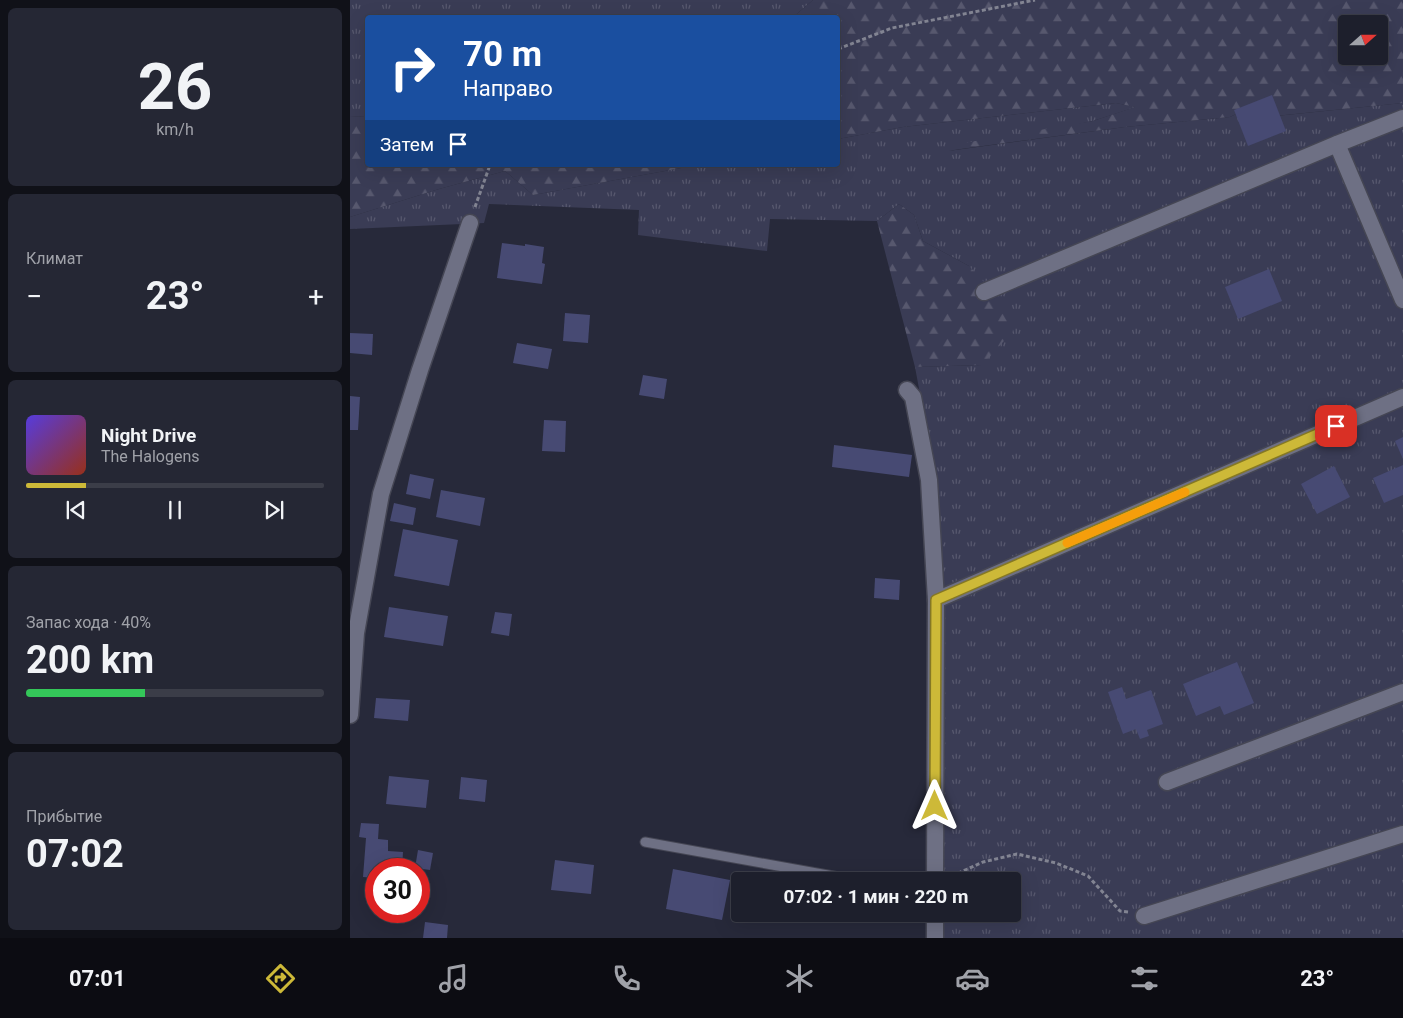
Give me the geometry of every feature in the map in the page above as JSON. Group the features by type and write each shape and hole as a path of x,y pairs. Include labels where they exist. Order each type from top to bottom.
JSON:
{"street":[{"path":"984,292 1403,118"},
{"path":"1337,144 1403,300"},
{"path":"350,715 356,634 381,494 420,370 470,223"},
{"path":"907,390 913,397 929,480 936,600 942,872"},
{"path":"936,600 1403,396"},
{"path":"1166,782 1403,692"},
{"path":"1144,916 1403,834"},
{"path":"935,922 935,938"}],"lane":[{"path":"645,842 811,872"}],"path":[{"path":"840,48 892,28 1035,0"},
{"path":"470,223 489,167"},
{"path":"959,872 984,862 1017,854 1056,863 1088,876 1120,910 1144,916"}],"green space":[{"path":"350,0 813,0 796,15 365,15 365,116 350,117"},
{"path":"813,0 1403,0 1403,103 1275,116 1254,105 1230,117 1125,127 946,151 958,144 1093,121 1135,107 1116,103 903,127 840,139 840,15 796,15"},
{"path":"1116,103 1136,107 1093,121 948,151 1125,127 1230,117 1254,105 1276,116 1403,103 1403,938 944,938 943,922 1021,922 1021,872 943,872 938,491 915,367 982,365 969,266 923,241 914,215 899,204 877,221 770,219 767,251 638,235 639,210 489,204 484,223 350,229 350,217 439,189 505,171 533,195 687,167 840,167 840,139 903,127"},
{"path":"365,116 365,167 687,167 533,195 505,171 439,189 350,217 350,117"},
{"path":"899,204 914,215 923,241 969,266 1001,300 1013,331 982,365 915,367 877,221"}],"building":[{"path":"1272,95 1286,131 1248,146 1234,110"},
{"path":"502,243 544,247 542,263 545,264 542,284 497,278"},
{"path":"1269,269 1282,301 1238,319 1225,287"},
{"path":"565,313 590,315 588,343 563,341"},
{"path":"350,333 373,334 372,355 350,353"},
{"path":"517,343 552,349 548,369 513,363"},
{"path":"643,375 667,379 664,399 639,395"},
{"path":"350,396 360,397 358,430 350,430"},
{"path":"544,420 566,421 565,452 542,451"},
{"path":"1403,437 1403,459 1395,441"},
{"path":"834,445 912,455 909,477 832,467"},
{"path":"1403,465 1403,495 1384,503 1373,478"},
{"path":"1334,466 1350,497 1317,514 1301,484"},
{"path":"410,474 434,479 430,499 406,494"},
{"path":"441,490 485,498 480,526 436,517"},
{"path":"394,503 416,508 413,525 390,521"},
{"path":"403,529 458,540 449,586 394,576"},
{"path":"875,578 900,580 899,600 874,598"},
{"path":"389,607 448,616 443,646 384,637"},
{"path":"495,612 512,614 509,636 491,633"},
{"path":"1237,662 1254,703 1224,715 1220,706 1196,716 1183,684"},
{"path":"1122,687 1126,699 1151,690 1163,724 1147,730 1149,736 1140,739 1136,729 1123,734 1108,692"},
{"path":"376,698 410,700 408,721 374,718"},
{"path":"389,776 429,780 426,808 386,804"},
{"path":"461,777 487,780 485,802 459,799"},
{"path":"361,823 379,824 378,839 388,840 388,851 403,852 403,858 365,858 365,877 363,877 366,838 359,837"},
{"path":"418,850 433,853 430,870 430,858 417,858"},
{"path":"555,860 594,865 591,894 551,890"},
{"path":"673,869 730,880 722,920 666,909"},
{"path":"425,923 448,925 447,938 423,938"}],"slow traffic":[{"path":"1067,543 1185,492"}],"route":[{"path":"935,806 936,600 1336,426"}]}
